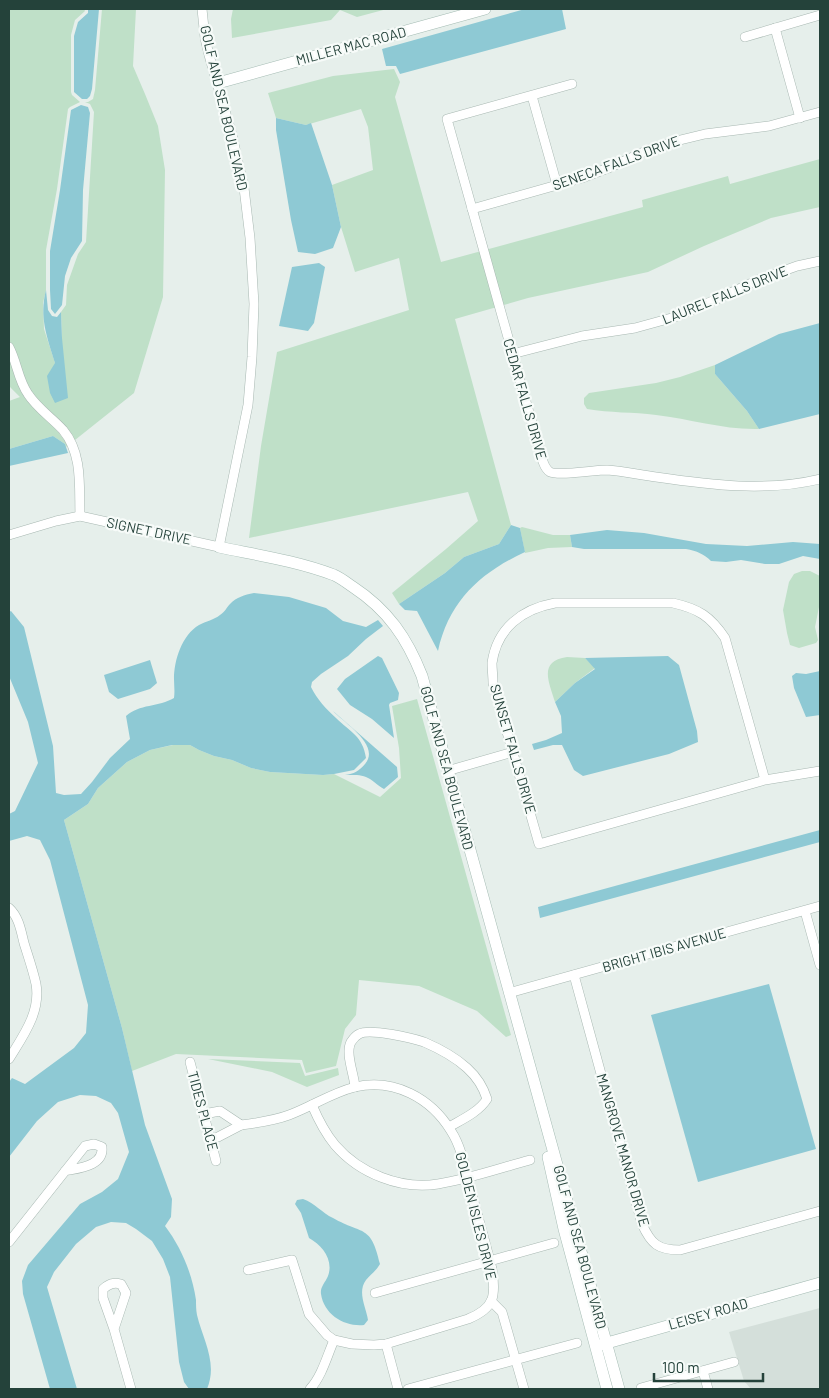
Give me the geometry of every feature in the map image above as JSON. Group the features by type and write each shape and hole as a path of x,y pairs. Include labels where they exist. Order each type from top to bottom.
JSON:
{"street":[{"name":"GOLF AND SEA BOULEVARD","path":"202,9 205,38 232,135 244,188 250,238 254,304 248,405 219,546 305,565 336,576 364,594 384,612 402,634 412,653 418,668 552,1146 601,1345 607,1389"},
{"name":"MILLER MAC ROAD","path":"218,83 485,9"},
{"path":"745,37 820,15"},
{"path":"775,28 800,118"},
{"path":"557,185 532,96 572,84"},
{"name":"CEDAR FALLS DRIVE","path":"532,96 447,119 512,354 546,468 551,472 560,474 606,470 722,486 768,486 805,482 820,478"},
{"name":"SENECA FALLS DRIVE","path":"472,209 582,178 676,140 705,134 769,126 820,112"},
{"name":"LAUREL FALLS DRIVE","path":"512,354 574,338 635,328 670,319 758,280 797,266 820,261"},
{"path":"9,347 26,392 33,402 63,431 74,448 78,466 80,516"},
{"name":"SIGNET DRIVE","path":"9,536 80,516 219,546"},
{"name":"SUNSET FALLS DRIVE","path":"765,780 725,638 715,624 703,614 673,603 555,604 542,606 516,618 505,630 496,647 492,664 493,683 539,844 765,780 820,771"},
{"path":"447,771 513,752"},
{"name":"BRIGHT IBIS AVENUE","path":"509,993 820,906"},
{"path":"9,908 17,918 36,984 37,996 34,1013 9,1059"},
{"path":"805,910 820,965"},
{"name":"MANGROVE MANOR DRIVE","path":"574,975 642,1224 648,1238 657,1246 669,1250 680,1250 820,1211"},
{"path":"355,1087 349,1048 352,1040 360,1033 372,1032 402,1036 424,1042 454,1058 466,1067 478,1079 487,1099 485,1103 472,1113 449,1127"},
{"name":"TIDES PLACE","path":"190,1062 216,1161"},
{"name":"GOLDEN ISLES DRIVE","path":"240,1125 265,1122 288,1116 327,1097 355,1087 372,1084 391,1086 418,1096 438,1112 452,1132 460,1152 490,1261 494,1284 492,1301"},
{"path":"312,1105 324,1129 343,1154 356,1164 380,1177 408,1184 436,1184 530,1160"},
{"path":"204,1114 220,1111 240,1125 218,1137 210,1139"},
{"path":"9,1242 65,1171"},
{"path":"375,1293 554,1243"},
{"path":"248,1270 292,1260 309,1314 327,1335 334,1340 352,1344 386,1344 474,1317 481,1314 492,1301 502,1312 524,1389"},
{"name":"LEISEY ROAD","path":"601,1345 820,1283"},
{"path":"114,1329 131,1389"},
{"path":"310,1389 323,1367 334,1340"},
{"path":"408,1389 577,1343"},
{"path":"386,1344 398,1389"},
{"name":"GOLF AND SEA BOULEVARD","path":"601,1345 619,1389"},
{"path":"641,1388 666,1385 703,1370 734,1362"},
{"path":"703,1370 708,1389"}],"shaded area":[{"path":"820,1308 820,1389 751,1389 744,1381 729,1332"}],"green space":[{"path":"9,9 84,9 85,11 75,20 71,35 71,92 80,102 68,109 46,250 46,290 43,303 44,329 55,363 50,393 62,338 61,312 66,305 67,285 78,254 86,242 94,112 90,104 85,102 93,99 95,90 102,9 136,9 133,66 158,126 165,170 163,297 134,393 75,440 34,397 24,378 9,340"},
{"path":"233,9 387,9 357,17 340,10 331,20 232,38 231,19"},
{"path":"394,69 400,82 395,97 441,262 643,207 642,200 728,176 730,184 820,159 820,207 771,218 648,272 528,298 455,319 511,525 499,544 464,557 445,573 399,604 392,593 478,521 468,492 249,538 261,446 277,352 409,310 399,258 355,272 341,227 332,185 373,170 368,127 361,109 306,125 276,118 268,93 333,76"},
{"path":"9,356 51,423 68,445 66,447 65,444 53,436 9,449 9,401 20,397 9,388"},
{"path":"715,365 715,374 747,411 759,429 720,426 656,415 587,409 584,404 584,398 589,393 656,383"},
{"path":"520,528 553,535 570,535 572,547 548,548 525,553"},
{"path":"810,571 820,576 820,602 815,627 818,640 816,643 799,648 790,645 783,610 789,582 794,574"},
{"path":"567,657 585,658 595,668 575,683 555,702 549,680 549,668 558,659"},
{"path":"417,699 511,1035 506,1037 477,1011 419,986 359,980 356,1015 345,1029 336,1066 306,1073 302,1060 176,1054 132,1071 122,1028 64,820 88,804 98,788 127,762 150,750 173,745 190,745 214,756 270,772 334,774 380,797 401,778 399,748 392,706"},
{"path":"208,1059 300,1063 305,1076 338,1068 339,1075 307,1087 272,1072"}],"water":[{"path":"88,9 99,9 92,89 87,99 82,99 74,92 74,36 78,22 88,13"},
{"path":"525,9 562,9 566,29 400,74 396,66 386,66 382,49"},
{"path":"81,105 88,107 90,113 83,190 82,241 71,258 65,276 62,305 55,314 51,309 50,251 71,110"},
{"path":"276,118 306,125 311,123 332,185 341,227 333,248 315,254 298,252 276,130"},
{"path":"319,263 325,267 314,323 308,331 279,326 292,267"},
{"path":"46,290 48,310 52,316 57,317 61,312 68,398 55,403 50,393 47,376 55,363 44,318 43,309"},
{"path":"820,323 820,414 759,429 747,411 715,374 715,365 779,334"},
{"path":"53,436 65,444 68,453 9,466 9,449"},
{"path":"511,525 520,528 525,552 494,569 481,579 458,603 443,633 438,651 417,611 405,610 399,604 445,573 464,557 499,544"},
{"path":"607,530 644,533 706,544 747,546 793,542 820,544 820,559 803,556 779,564 765,564 741,560 711,561 700,553 686,549 584,549 572,547 570,535"},
{"path":"254,593 289,597 326,608 343,621 366,627 378,620 383,626 348,656 321,674 312,682 311,687 325,707 359,739 366,758 354,770 334,774 270,772 214,756 190,745 172,745 150,750 127,762 98,788 88,804 64,820 122,1028 145,1125 172,1199 171,1217 165,1226 181,1252 192,1280 197,1315 210,1361 210,1379 207,1389 189,1389 184,1382 179,1362 170,1277 163,1259 152,1241 126,1223 111,1222 96,1227 76,1244 54,1272 47,1287 77,1389 50,1389 23,1294 22,1281 28,1265 80,1204 102,1192 118,1179 129,1152 118,1113 111,1103 96,1096 80,1095 58,1102 37,1121 9,1157 9,1082 12,1078 25,1084 74,1048 86,1033 88,1005 50,860 40,840 27,836 9,841 9,814 15,811 38,763 28,722 9,676 9,612 11,611 24,627 53,746 56,793 64,795 81,794 110,758 130,739 126,716 137,709 174,698 177,656 184,641 193,629 222,614 235,600"},
{"path":"378,656 382,658 399,693 398,700 389,705 394,738 372,719 350,705 337,689 345,679"},
{"path":"668,656 679,665 697,731 698,742 669,754 583,776 574,770 562,745 553,745 534,750 532,744 562,733 561,716 555,702 575,683 595,669 585,658"},
{"path":"150,660 157,683 150,689 118,699 109,692 104,675"},
{"path":"820,671 820,715 806,717 794,688 792,676 796,673 806,674"},
{"path":"333,711 397,767 398,777 384,789 364,776 345,775 354,773 365,764 369,757 368,749 359,735"},
{"path":"820,830 820,842 540,918 538,907"},
{"path":"769,984 816,1149 698,1182 651,1015"},
{"path":"303,1199 329,1216 364,1232 373,1242 380,1264 363,1285 362,1295 368,1320 364,1325 343,1322 326,1308 321,1289 328,1276 328,1259 322,1249 309,1238 301,1213 295,1204 297,1200"}]}
